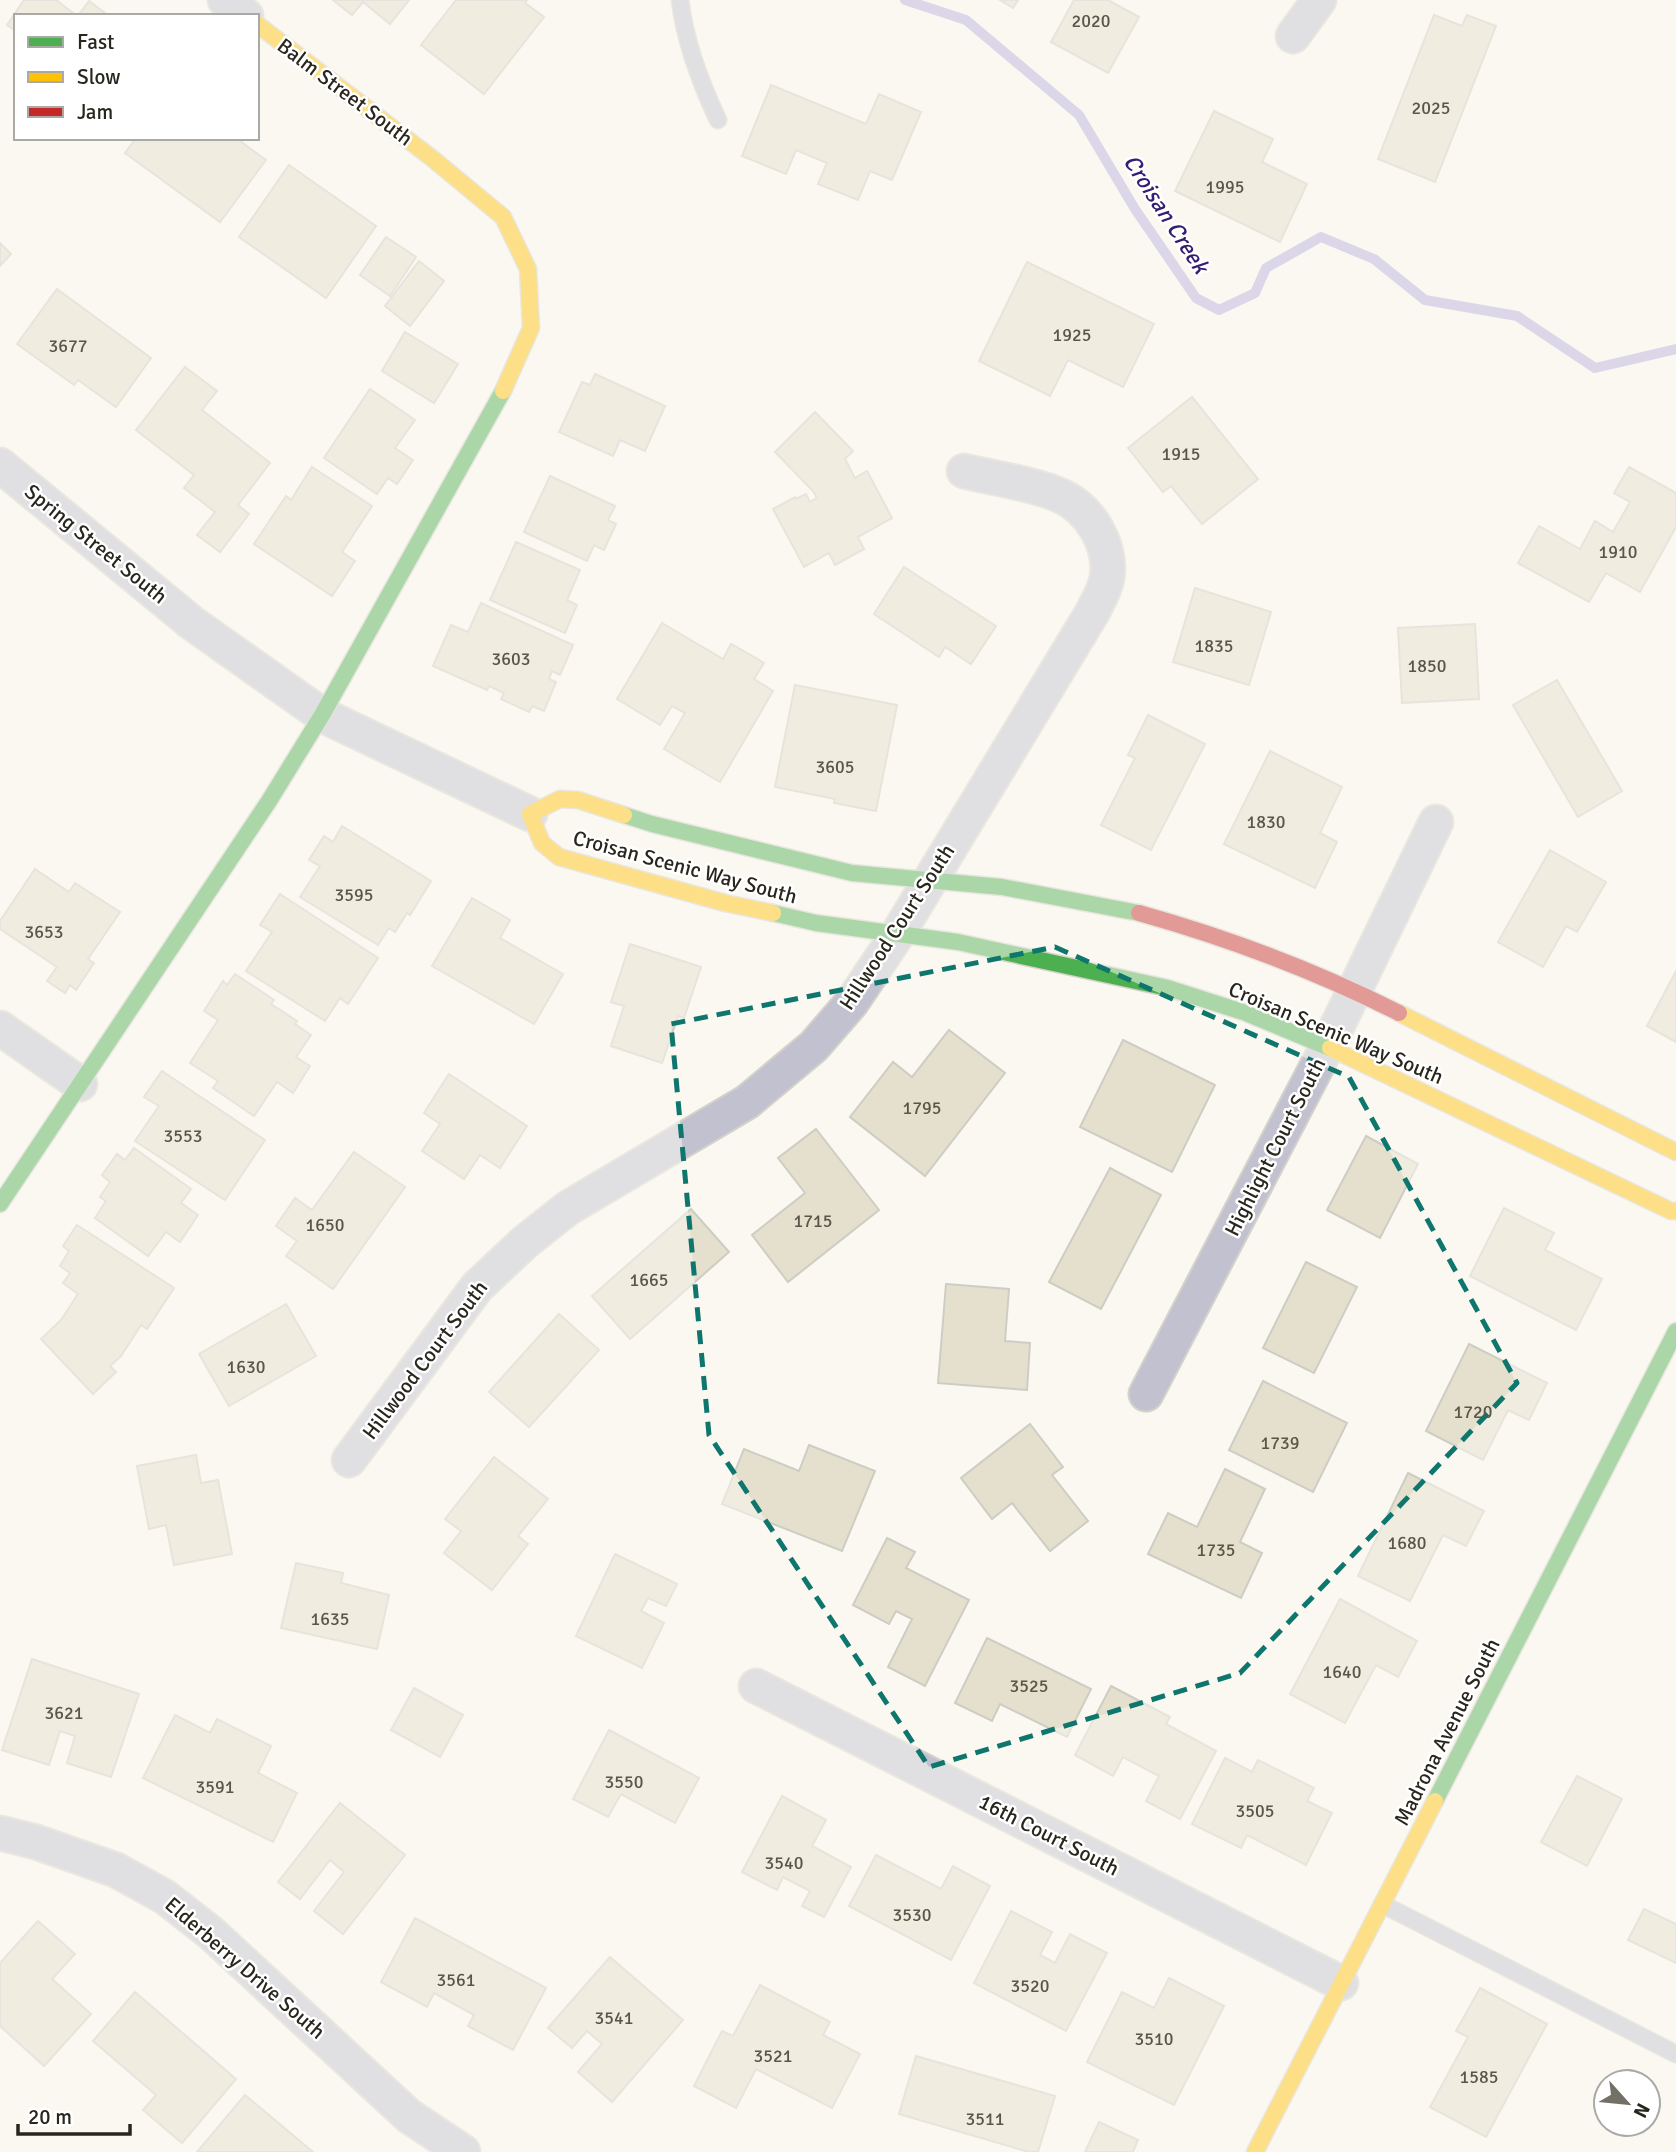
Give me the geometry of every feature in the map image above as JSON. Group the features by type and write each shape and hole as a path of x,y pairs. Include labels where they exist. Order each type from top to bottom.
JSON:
{"street":[{"path":"225,0 243,14"},
{"path":"1293,36 1319,0"},
{"name":"Balm Street South","path":"0,1204 269,801 322,715 499,400 531,328 528,269 503,217 433,159 259,26"},
{"name":"Spring Street South","path":"0,465 192,623 322,715 530,814"},
{"name":"Hillwood Court South","path":"349,1461 477,1287 525,1242 568,1208 747,1102 776,1078 814,1046 852,1002 897,935 1092,614 1107,582 1108,564 1104,543 1089,518 1073,502 1058,494 964,471"},
{"name":"Croisan Scenic Way South","path":"1676,1152 1354,990 1200,930 1135,912 1002,887 852,873 790,860 652,824 578,800 559,799 530,814 542,843 559,857 725,903 816,923 958,943 1168,988 1247,1013 1327,1047 1671,1211 1676,1211"},
{"name":"Highlight Court South","path":"1146,1394 1327,1047 1436,822"},
{"path":"0,1028 80,1084"},
{"name":"Madrona Avenue South","path":"1255,2152 1676,1331"},
{"name":"16th Court South","path":"756,1686 1341,1983"},
{"name":"Elderberry Drive South","path":"0,1833 36,1842 116,1870 165,1897 211,1933 409,2116 463,2152"}],"lane":[{"path":"680,0 682,18 701,84 718,120"},
{"path":"1382,1904 1676,2054"}],"highlighted area":[{"path":"1055,947 1349,1077 1517,1383 1240,1673 929,1767 709,1435 671,1024"}],"building":[{"path":"24,0 56,0 74,14 14,14"},
{"path":"333,0 409,0 390,24 363,2 352,15"},
{"path":"456,0 527,0 525,3 544,17 484,94 421,45"},
{"path":"1000,0 1018,0 1013,8"},
{"path":"1074,0 1108,0 1139,17 1108,73 1051,42"},
{"path":"89,1 106,14 79,14"},
{"path":"14,15 14,30 7,25"},
{"path":"1434,15 1462,26 1467,15 1496,26 1435,182 1378,159"},
{"path":"771,85 866,124 879,94 921,112 892,180 870,171 858,200 818,184 827,163 796,150 786,174 742,156"},
{"path":"1214,111 1273,139 1262,162 1307,184 1280,242 1175,191"},
{"path":"135,140 239,140 266,160 220,222 125,153"},
{"path":"289,165 376,226 326,298 239,237"},
{"path":"386,237 416,257 390,296 360,275"},
{"path":"0,243 11,254 0,266"},
{"path":"419,261 444,281 410,326 385,306"},
{"path":"1027,262 1154,324 1123,387 1068,360 1050,396 979,361"},
{"path":"57,289 151,358 116,407 78,380 74,385 17,344"},
{"path":"405,332 458,364 434,403 382,371"},
{"path":"185,367 217,391 202,410 270,463 238,505 249,514 220,552 197,535 215,512 184,488 194,475 136,430"},
{"path":"595,374 665,406 645,451 620,440 613,456 559,432 582,382 590,385"},
{"path":"370,389 415,420 395,448 413,460 397,484 388,478 377,494 324,458"},
{"path":"1192,397 1258,479 1202,524 1171,486 1163,492 1128,448"},
{"path":"815,412 853,451 845,459 855,478 867,471 892,518 858,537 864,549 835,565 829,553 804,567 773,509 806,494 810,502 817,498 775,452"},
{"path":"312,467 372,506 342,552 355,561 332,596 254,544 286,496 291,500"},
{"path":"1629,467 1676,493 1676,527 1640,592 1606,573 1589,602 1518,563 1539,526 1580,549 1595,521 1613,532 1630,502 1614,493"},
{"path":"550,476 615,506 608,520 616,524 604,550 594,545 587,561 524,532"},
{"path":"516,542 580,570 567,600 577,605 565,633 490,600"},
{"path":"904,567 996,626 971,664 945,647 939,657 874,614"},
{"path":"1195,588 1271,612 1249,685 1173,662"},
{"path":"481,603 573,645 560,675 552,671 549,679 556,682 544,711 532,706 529,712 501,699 504,693 489,686 487,690 433,666 451,625 468,632"},
{"path":"662,623 723,659 731,644 764,663 754,679 773,691 720,782 664,749 685,713 672,706 660,725 617,699"},
{"path":"1475,624 1479,699 1402,703 1398,628"},
{"path":"1557,680 1622,791 1578,817 1513,705"},
{"path":"795,685 897,705 876,811 834,803 835,799 775,787"},
{"path":"1148,715 1205,744 1151,850 1101,825 1135,758 1128,755"},
{"path":"1270,751 1342,787 1320,833 1337,842 1315,888 1224,844"},
{"path":"342,826 431,881 410,915 407,913 395,932 389,928 378,945 300,897 320,866 309,860 324,836 333,842"},
{"path":"1550,850 1606,882 1577,932 1566,926 1543,967 1498,942"},
{"path":"35,869 69,892 75,883 120,912 88,959 94,963 76,990 70,985 65,993 47,981 57,967 0,929 0,921"},
{"path":"280,894 378,958 348,1004 340,998 325,1021 246,971 272,932 260,925"},
{"path":"472,898 510,920 500,938 563,974 534,1024 432,966"},
{"path":"630,944 701,967 684,1018 678,1016 662,1063 611,1046 624,1006 611,1002"},
{"path":"1676,971 1676,1042 1647,1026"},
{"path":"235,974 274,1000 271,1004 297,1021 295,1024 311,1035 296,1057 310,1066 293,1093 277,1082 254,1116 213,1088 218,1081 190,1063 218,1020 204,1011 223,981 227,985"},
{"path":"949,1030 1005,1073 925,1176 850,1117 893,1062 912,1077"},
{"path":"1123,1040 1215,1085 1172,1172 1080,1127"},
{"path":"162,1071 265,1140 225,1200 135,1141 159,1106 144,1097"},
{"path":"449,1074 527,1126 500,1168 480,1155 464,1179 422,1151 440,1124 424,1113"},
{"path":"816,1129 879,1210 788,1282 752,1235 805,1193 778,1158"},
{"path":"1366,1136 1418,1164 1380,1238 1327,1210"},
{"path":"134,1148 191,1189 181,1203 198,1215 180,1242 166,1232 148,1256 95,1218 106,1201 100,1197 110,1182 102,1175 117,1154 125,1160"},
{"path":"354,1152 405,1187 333,1289 286,1256 297,1241 276,1226 295,1198 312,1210"},
{"path":"1110,1168 1161,1195 1101,1309 1049,1282"},
{"path":"1504,1208 1554,1233 1545,1250 1602,1279 1576,1330 1470,1276"},
{"path":"691,1209 729,1252 630,1339 592,1296"},
{"path":"77,1225 174,1288 147,1329 141,1325 121,1356 110,1366 116,1372 93,1394 41,1339 61,1320 78,1294 63,1283 70,1273 60,1266 69,1251 63,1246"},
{"path":"1306,1262 1357,1287 1314,1373 1263,1348"},
{"path":"946,1284 1009,1289 1005,1341 1030,1343 1027,1390 938,1383"},
{"path":"286,1304 316,1356 229,1406 199,1354"},
{"path":"559,1314 599,1350 529,1427 489,1392"},
{"path":"1469,1344 1547,1383 1529,1420 1508,1410 1483,1460 1426,1431"},
{"path":"1263,1381 1347,1423 1313,1492 1229,1450"},
{"path":"1030,1424 1063,1467 1052,1475 1088,1521 1050,1551 1012,1503 992,1519 961,1478"},
{"path":"809,1445 875,1471 842,1551 722,1504 744,1449 799,1471"},
{"path":"196,1455 201,1483 218,1480 232,1554 174,1565 166,1525 149,1529 137,1466"},
{"path":"494,1457 548,1499 518,1536 528,1544 492,1590 444,1553 461,1531 445,1519"},
{"path":"1225,1469 1265,1489 1240,1542 1262,1553 1241,1598 1148,1554 1168,1513 1197,1527"},
{"path":"1408,1473 1484,1511 1466,1546 1443,1535 1410,1601 1358,1576"},
{"path":"887,1538 915,1552 906,1568 969,1600 925,1686 888,1667 912,1619 896,1611 889,1624 853,1605"},
{"path":"615,1554 677,1584 666,1606 648,1598 641,1611 664,1623 642,1668 576,1636"},
{"path":"296,1563 343,1573 341,1583 389,1595 377,1649 281,1628"},
{"path":"1340,1599 1417,1641 1398,1677 1376,1665 1345,1723 1290,1694"},
{"path":"987,1638 1091,1689 1067,1737 1000,1704 992,1721 955,1703"},
{"path":"32,1659 139,1694 111,1777 67,1763 75,1736 60,1731 49,1765 2,1750"},
{"path":"1111,1686 1170,1717 1166,1724 1216,1751 1180,1819 1146,1801 1159,1776 1123,1757 1113,1776 1075,1755"},
{"path":"414,1688 463,1715 440,1757 391,1730"},
{"path":"175,1715 210,1733 217,1719 271,1746 258,1773 297,1793 273,1842 143,1778"},
{"path":"609,1730 699,1778 675,1823 621,1794 608,1817 573,1799"},
{"path":"1225,1758 1252,1772 1258,1760 1314,1788 1307,1801 1332,1813 1306,1865 1247,1835 1241,1848 1192,1824"},
{"path":"1577,1776 1622,1799 1587,1866 1541,1842"},
{"path":"782,1796 826,1820 812,1846 851,1867 824,1917 802,1906 810,1891 783,1877 777,1890 742,1872"},
{"path":"340,1803 405,1855 343,1934 314,1911 344,1872 330,1860 300,1899 278,1882"},
{"path":"876,1855 941,1889 953,1866 990,1886 951,1960 849,1906"},
{"path":"1644,1909 1676,1924 1676,1963 1628,1940"},
{"path":"1011,1911 1052,1932 1040,1955 1055,1963 1070,1934 1107,1953 1066,2031 974,1983"},
{"path":"415,1918 546,1988 513,2050 468,2026 474,2015 434,1993 427,2007 381,1982"},
{"path":"38,1921 75,1954 52,1979 91,2014 44,2066 0,2026 0,1963"},
{"path":"610,1957 683,2020 612,2102 578,2072 602,2044 587,2031 572,2048 548,2028"},
{"path":"1169,1978 1224,2006 1174,2105 1087,2062 1122,1992 1154,2008"},
{"path":"760,1985 830,2022 823,2035 860,2054 832,2108 756,2069 736,2108 694,2086 722,2031 733,2036"},
{"path":"1480,1988 1547,2024 1486,2137 1430,2107 1468,2037 1456,2031"},
{"path":"135,1992 236,2079 182,2143 143,2110 156,2095 93,2041"},
{"path":"916,2056 1055,2096 1038,2152 1029,2152 899,2114"},
{"path":"245,2095 313,2152 197,2152"},
{"path":"1099,2122 1138,2140 1133,2152 1085,2152"}],"waterway":[{"name":"Croisan Creek","path":"905,0 966,20 1079,115 1135,209 1196,298 1219,310 1255,293 1266,268 1321,237 1374,259 1425,300 1517,316 1595,368 1676,349"}],"traffic: fast":[{"path":"0,1204 269,801 322,715 503,391"},
{"path":"624,815 852,873 1002,887 1139,913"},
{"path":"773,913 816,923 958,942 1168,988 1246,1013 1330,1048"},
{"path":"1435,1801 1676,1331"}],"traffic: slow":[{"path":"259,26 433,159 503,217 528,269 531,328 503,391"},
{"path":"624,815 578,800 560,799 530,814 542,843 559,857 725,903 773,913"},
{"path":"1399,1013 1676,1152"},
{"path":"1330,1048 1671,1211 1676,1211"},
{"path":"1255,2152 1435,1801"}],"traffic: jam":[{"path":"1139,913 1206,933 1271,957 1336,983 1399,1013"}]}
